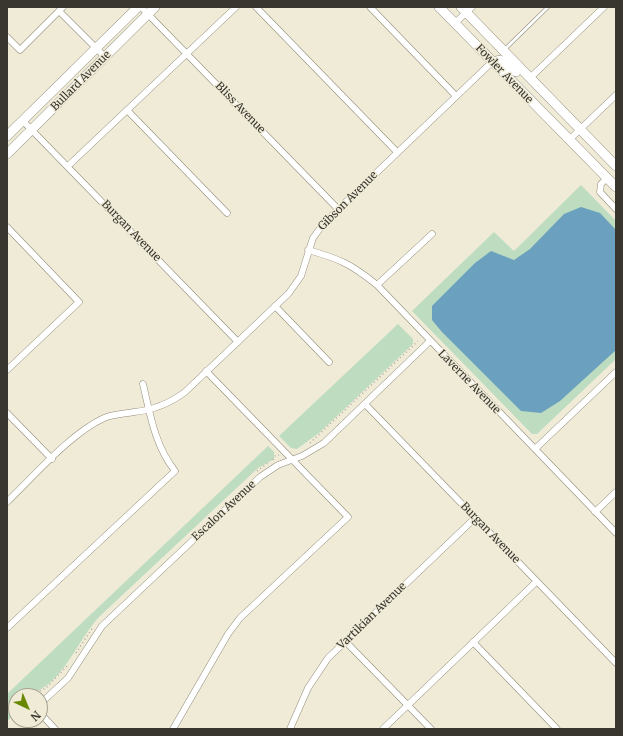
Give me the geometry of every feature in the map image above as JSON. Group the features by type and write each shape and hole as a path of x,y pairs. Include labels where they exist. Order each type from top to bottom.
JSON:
{"main road":[{"name":"Bullard Avenue","path":"7,136 138,7"},
{"name":"Bullard Avenue","path":"7,154 155,7"},
{"name":"Fowler Avenue","path":"439,7 616,187"},
{"name":"Fowler Avenue","path":"466,9 503,51 616,166"},
{"path":"492,62 500,60 517,74 530,78"}],"street":[{"name":"Bliss Avenue","path":"141,7 338,209"},
{"path":"68,166 236,7"},
{"path":"256,7 397,152"},
{"path":"370,7 456,96"},
{"path":"530,78 604,7"},
{"path":"7,36 20,50 61,9 105,57"},
{"path":"456,23 466,9"},
{"name":"Gibson Avenue","path":"7,502 78,434 91,424 107,417 149,410 173,401 289,293 301,276 308,250 317,230 492,62"},
{"path":"569,140 616,95"},
{"path":"127,110 227,212"},
{"name":"Burgan Avenue","path":"23,121 238,342"},
{"path":"607,178 601,184 600,192 616,209"},
{"path":"7,370 79,302 8,228"},
{"path":"377,286 432,234"},
{"name":"Laverne Avenue","path":"308,250 341,260 359,270 377,286 616,533"},
{"path":"275,306 330,362"},
{"name":"Escalon Avenue","path":"48,697 68,678 102,626 260,477 278,466 308,453 324,443 430,342"},
{"path":"173,729 228,634 240,618 348,517 206,371"},
{"path":"535,449 616,372"},
{"path":"7,628 175,470 161,451 143,384"},
{"name":"Burgan Avenue","path":"365,404 616,663"},
{"path":"7,413 52,459"},
{"path":"595,512 616,492"},
{"name":"Vartikian Avenue","path":"290,729 308,688 328,658 476,518"},
{"path":"383,729 407,704 536,582"},
{"path":"345,641 431,729"},
{"path":"474,642 557,729"},
{"path":"48,722 55,729"}],"lane":[{"path":"503,51 548,7"}],"green space":[{"path":"581,185 616,221 616,359 537,434 532,434 412,311 494,232 514,251"},
{"path":"398,324 413,339 413,344 319,433 297,449 291,448 279,436"},
{"path":"268,446 274,452 274,459 258,468 100,616 55,678 42,688 13,688"},
{"path":"8,693 7,721 7,694"}],"water":[{"path":"581,207 600,213 616,230 616,350 560,401 541,413 521,411 442,332 432,320 432,306 475,263 491,251 514,260 530,249 564,214"}]}
